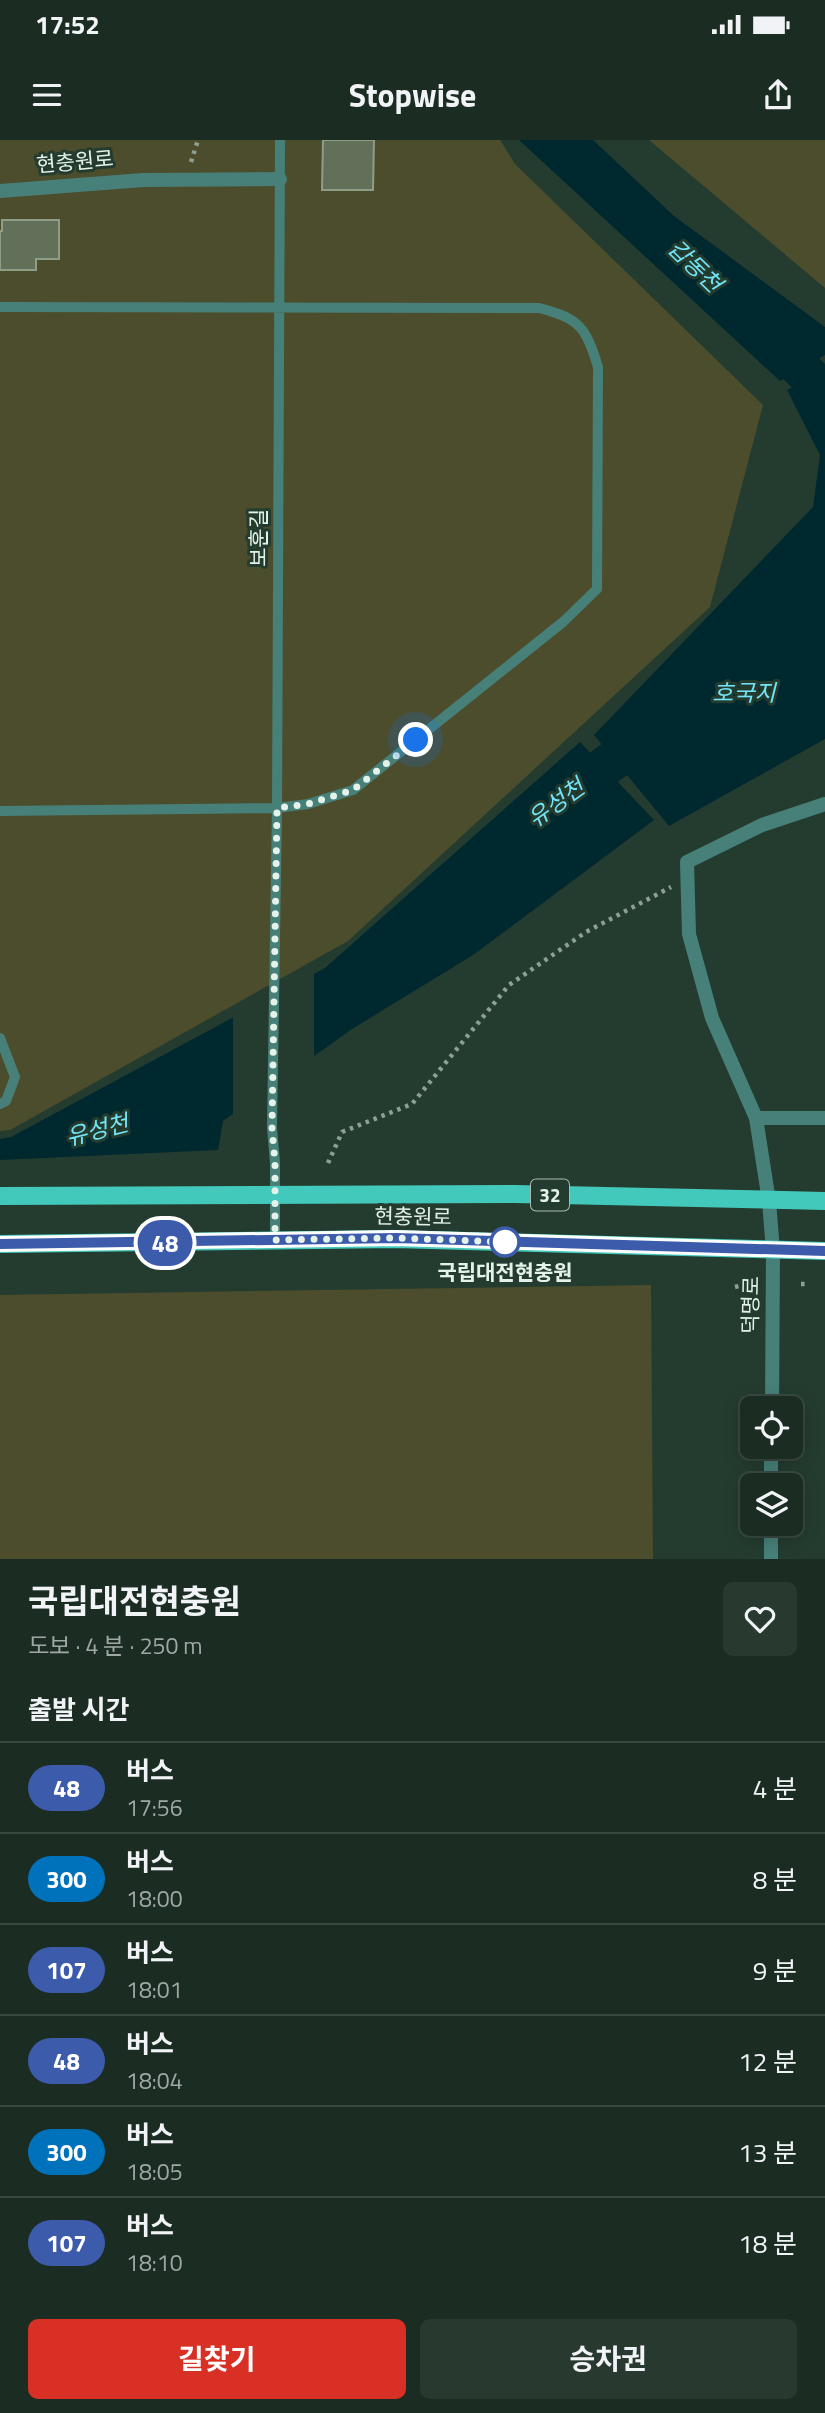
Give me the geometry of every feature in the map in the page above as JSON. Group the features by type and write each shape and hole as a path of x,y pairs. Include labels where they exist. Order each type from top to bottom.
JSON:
{"main road":[{"name":"현충원로","path":"0,1196 515,1194 825,1202"},
{"name":"현충원로","path":"0,1244 396,1238 825,1251"}],"street":[{"name":"현충원로","path":"0,191 185,178 280,179"},
{"path":"687,878 687,862 762,825 825,804"},
{"name":"덕명로","path":"687,878 689,934 712,1018 757,1118 773,1251 772,1396"},
{"path":"757,1118 825,1118"},
{"path":"771,1536 771,1559"}],"lane":[{"name":"보훈길","path":"275,1240 276,1193 272,1128 277,808 280,140"},
{"path":"0,307 539,308 564,314 589,335 598,367 597,589 563,622 353,790 308,804 277,808 0,811"},
{"path":"0,1038 15,1077 6,1101 0,1104"}],"path":[{"path":"185,178 198,140"},
{"path":"328,1163 342,1132 412,1104 509,985 586,932 687,878"},
{"path":"736,1287 743,1285"}],"green space":[{"path":"0,140 500,140 515,164 763,405 710,607 348,941 10,1130 0,1131"},
{"path":"649,140 825,140 825,288"},
{"path":"651,1285 653,1559 0,1559 0,1295"}],"water":[{"path":"519,140 593,140 674,216 825,327 825,355 780,381"},
{"name":"호국지","path":"825,369 825,739 669,826 594,735 813,507 820,455 787,390"},
{"path":"580,742 654,820 473,955 352,1029 223,1121 218,1150 0,1160 0,1139 11,1137 325,968"}],"pier":[{"path":"314,970 314,1060 233,1118 233,1013"}],"building":[{"path":"323,140 374,140 373,190 322,190"},
{"path":"2,220 59,220 59,259 36,259 36,270 0,270"}],"waterway":[{"name":"갑동천","path":"762,330 825,392"},
{"name":"유성천","path":"559,800 659,727"}],"bus line":[{"name":"48","path":"0,1244 396,1238 825,1251"}],"place":[{"name":"국립대전현충원","path":"505,1242"}],"route":[{"path":"416,740 353,790 308,804 277,808 272,1128 276,1193 275,1240 396,1238 505,1242"}]}
